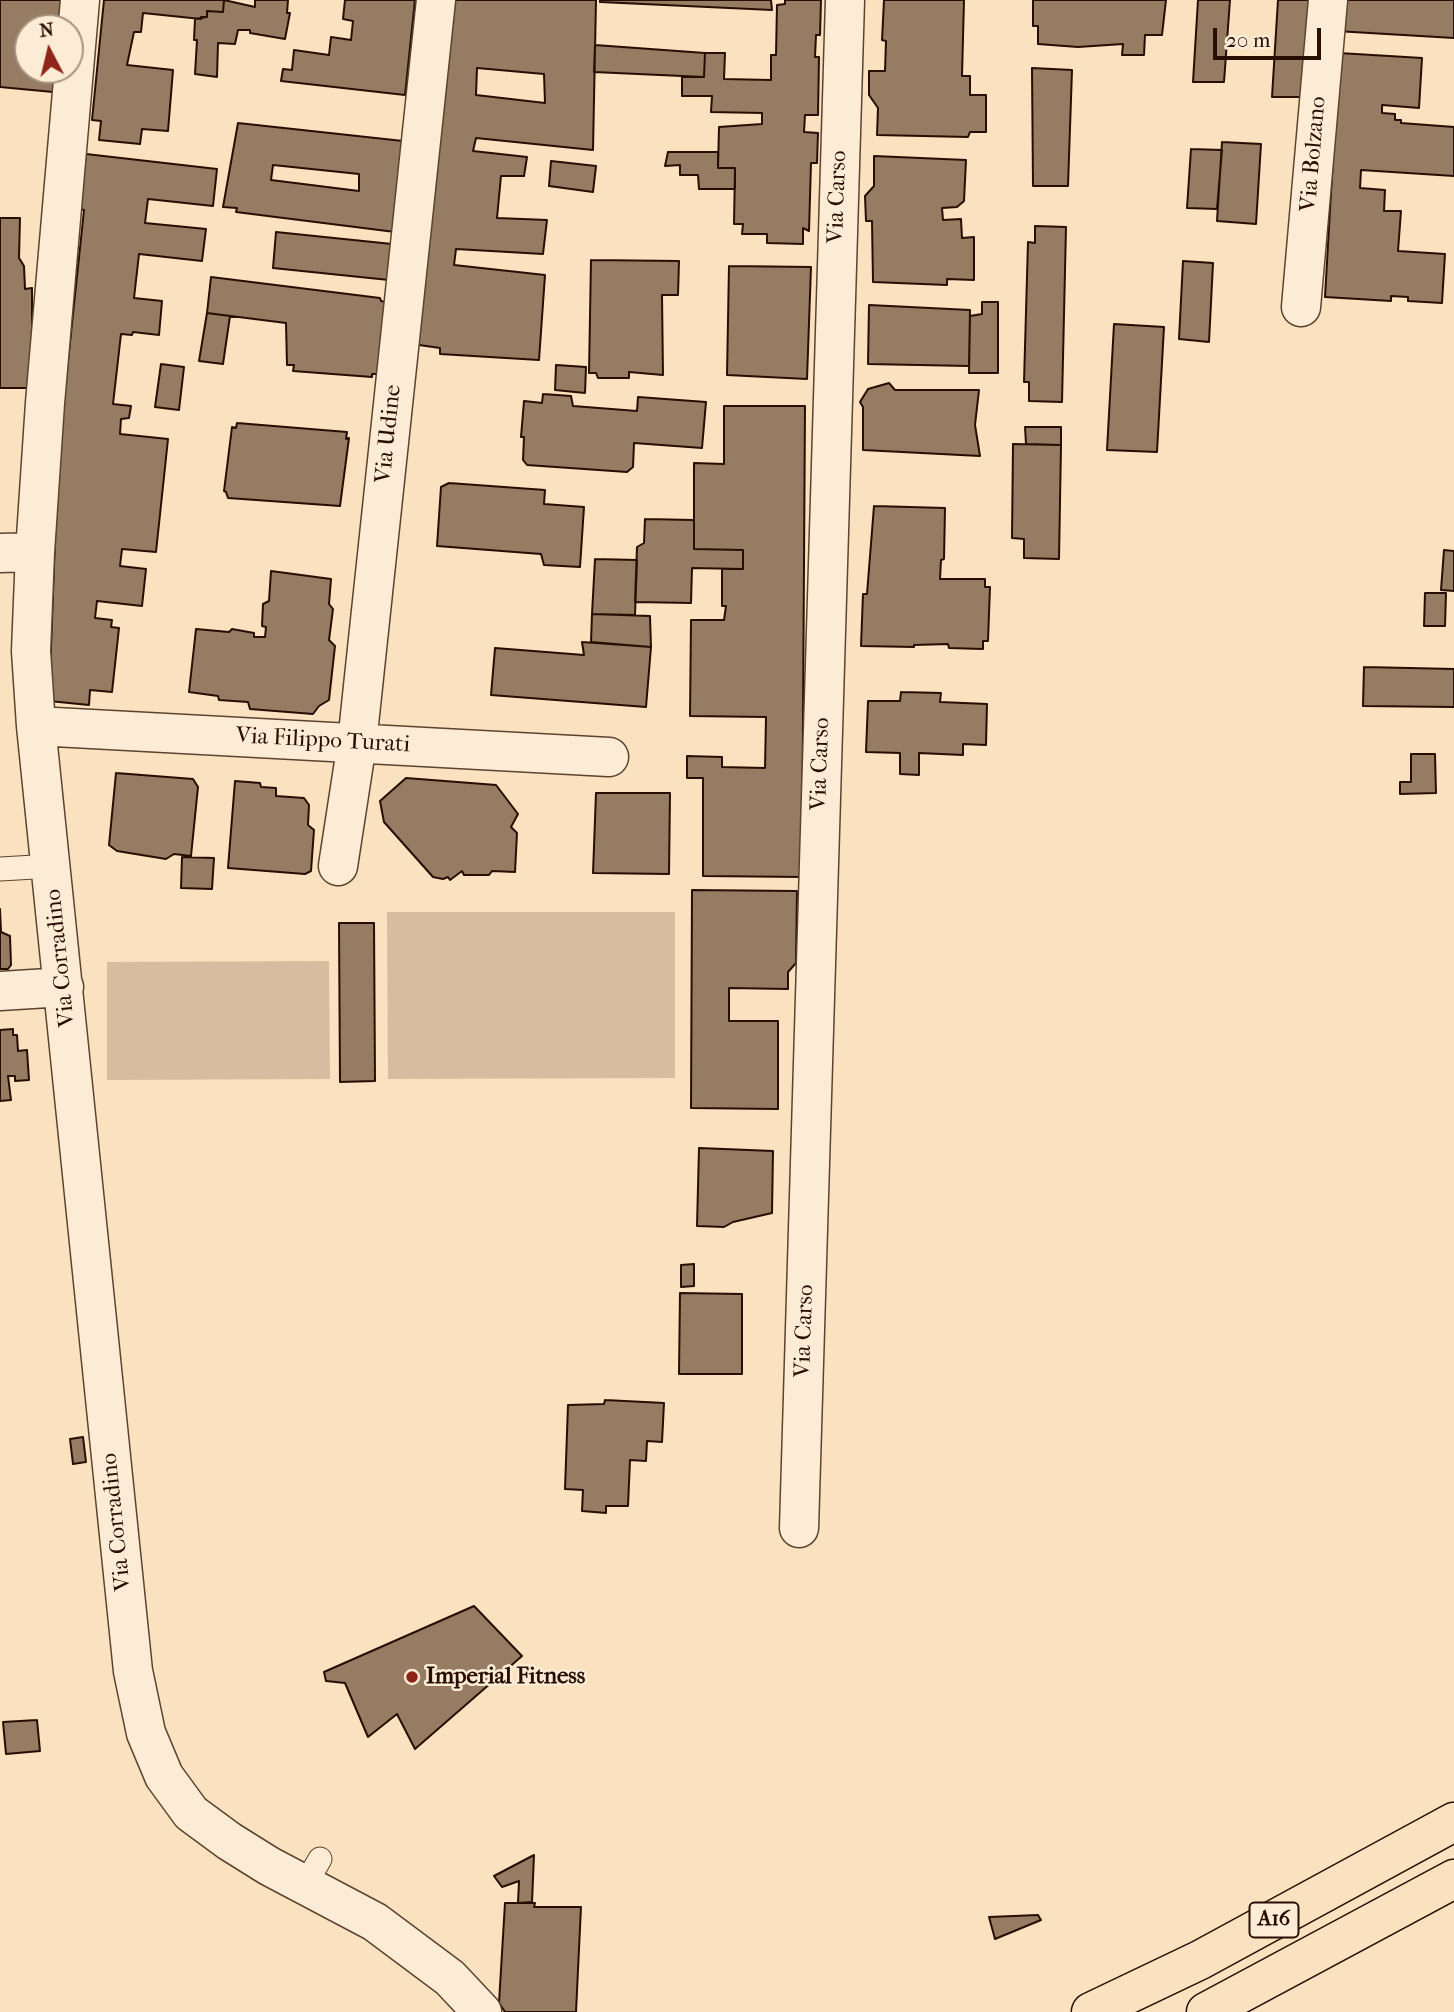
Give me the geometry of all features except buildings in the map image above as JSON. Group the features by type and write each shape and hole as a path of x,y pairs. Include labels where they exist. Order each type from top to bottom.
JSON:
{"highway":[{"name":"A16","path":"1091,2012 1200,1960 1454,1822"},
{"name":"A16","path":"1206,2012 1454,1879"}],"street":[{"name":"Via Corradino","path":"80,0 62,191 17,552 32,651 36,726 133,1671 146,1733 164,1776 191,1813 229,1841 313,1872 450,1978 482,2012"},
{"name":"Via Udine","path":"338,866 357,743 436,0"},
{"name":"Via Carso","path":"799,1528 845,0"},
{"name":"Via Bolzano","path":"1301,307 1328,0"},
{"name":"Via Filippo Turati","path":"36,726 609,757"},
{"path":"0,991 64,987"}],"lane":[{"path":"0,869 52,866"}],"shaded area":[{"path":"387,912 675,912 675,1078 388,1079"},
{"path":"329,961 330,1079 107,1080 107,962"}],"place":[{"name":"Imperial Fitness","path":"412,1677"}]}
